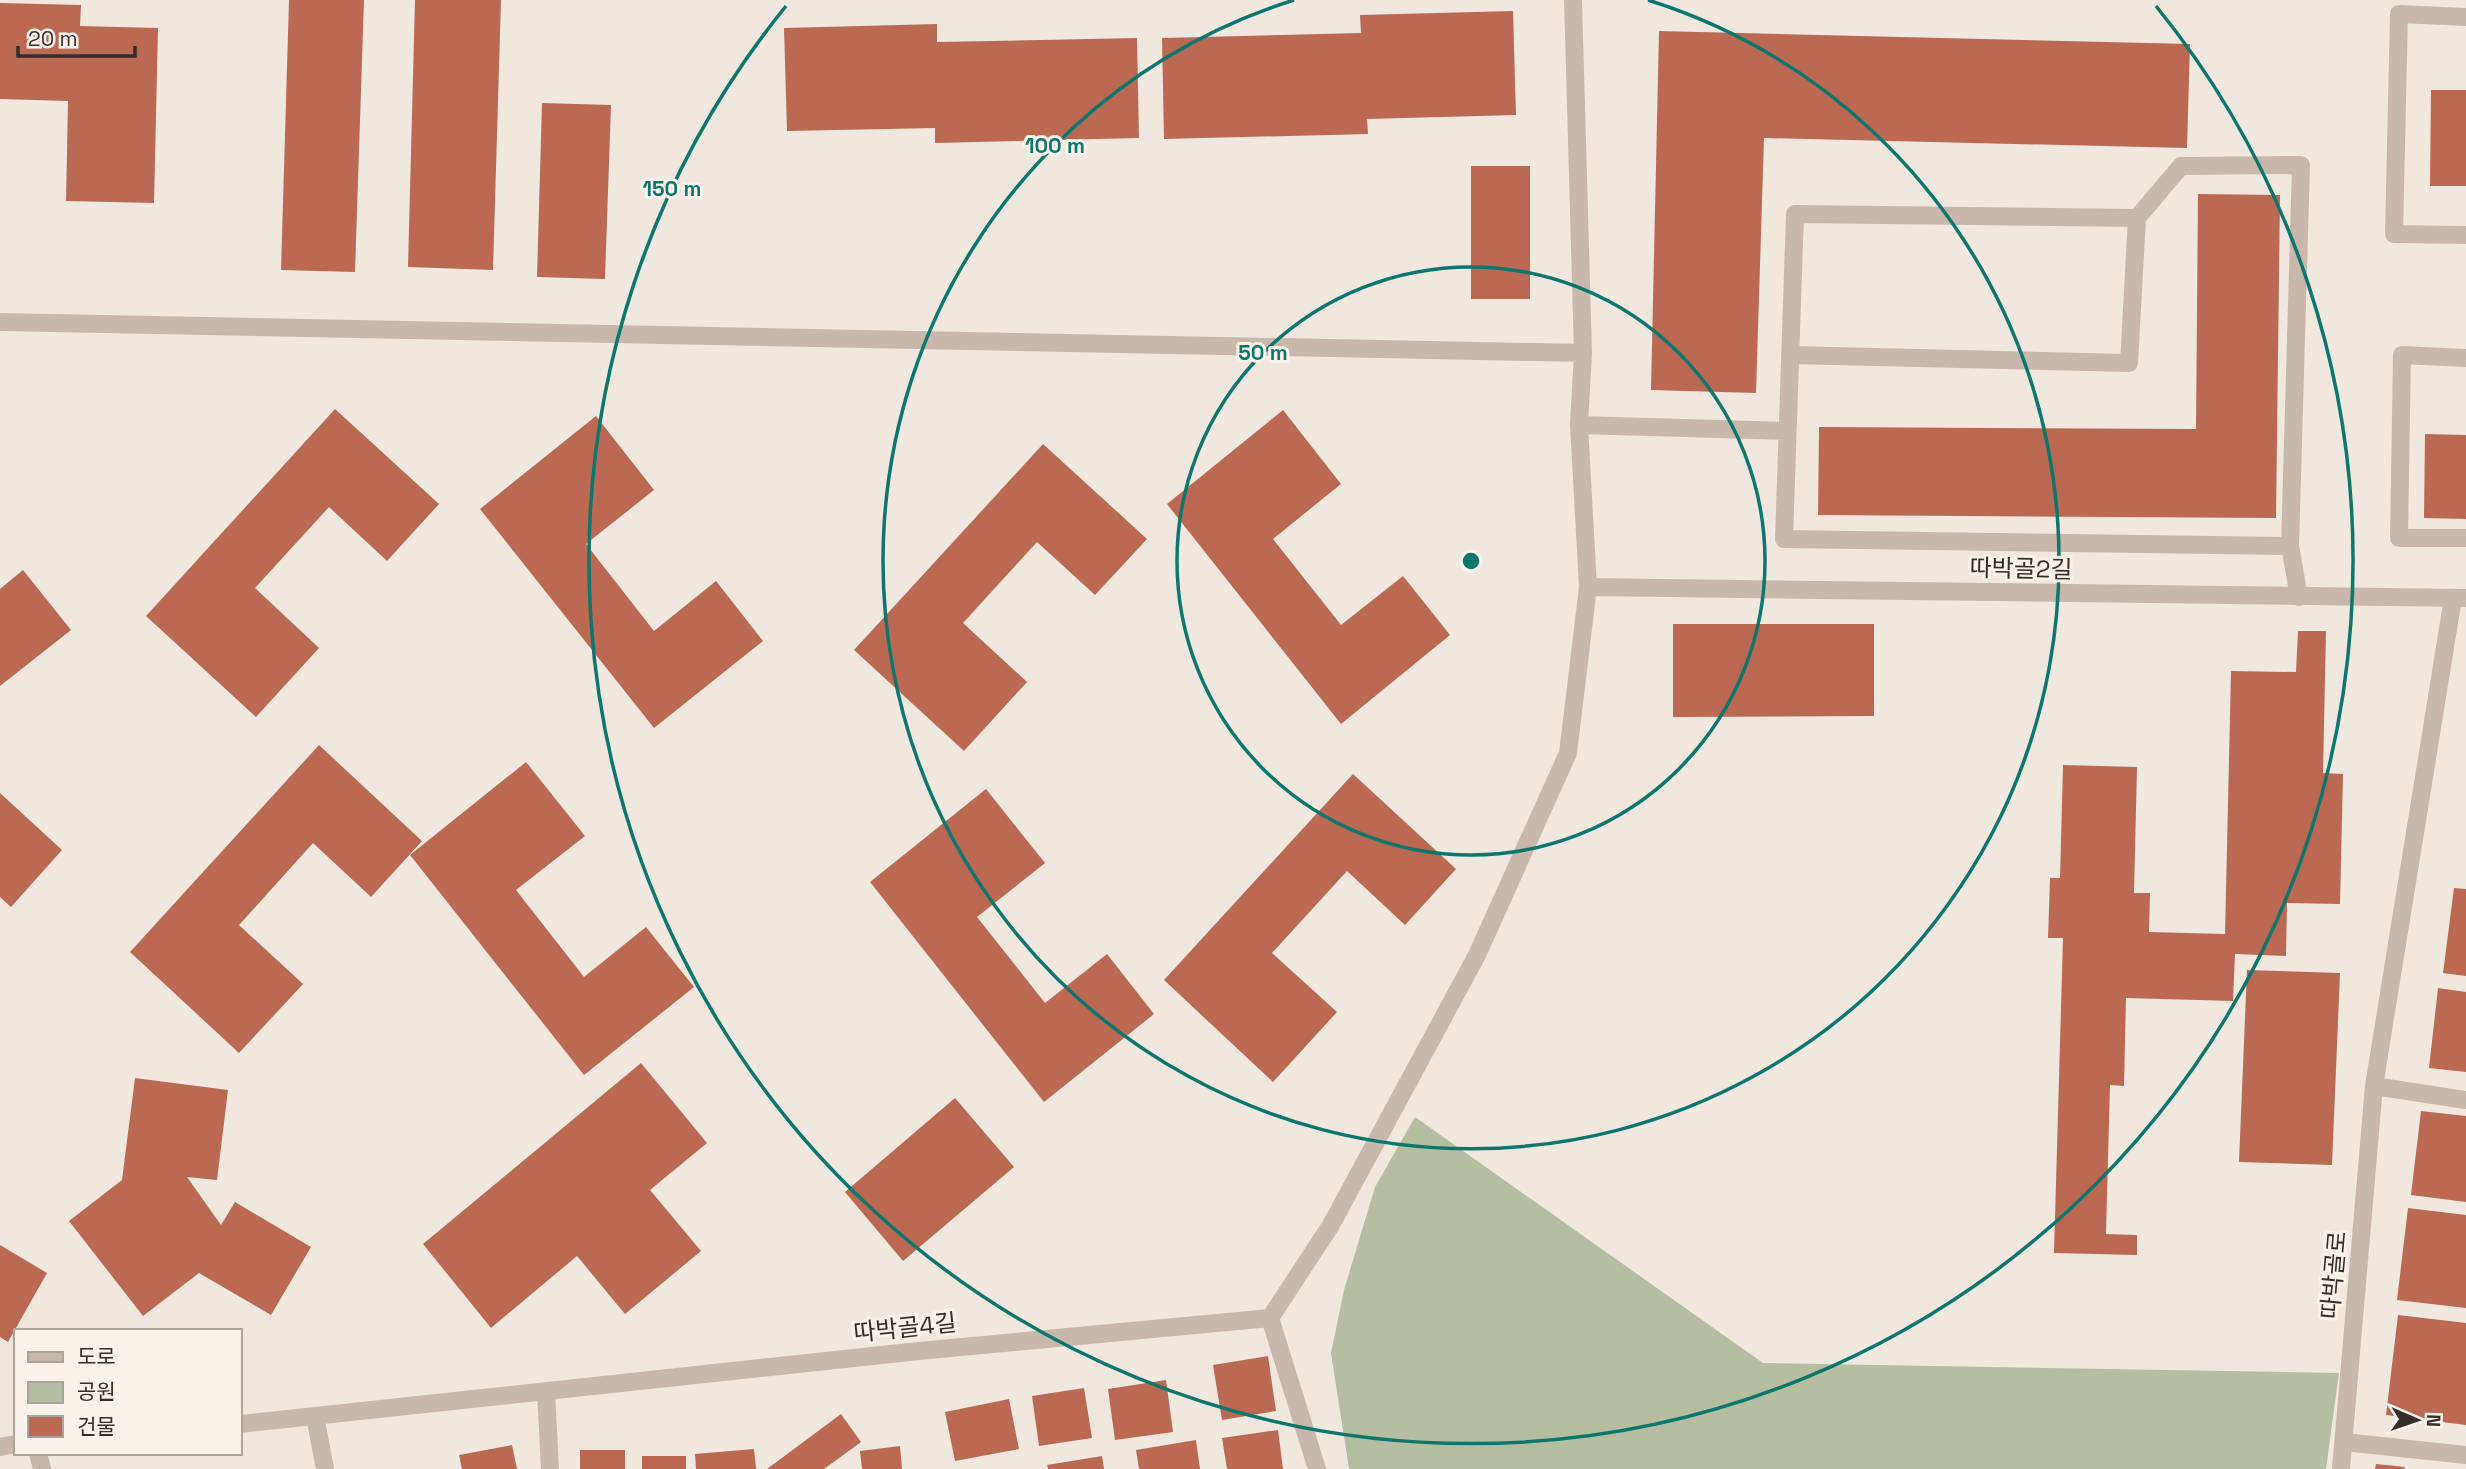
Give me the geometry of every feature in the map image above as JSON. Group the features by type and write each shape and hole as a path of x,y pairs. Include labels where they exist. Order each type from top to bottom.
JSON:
{"street":[{"path":"1317,1469 1270,1318 1331,1224 1471,967 1568,753 1588,587 1578,425 1583,353 1573,0"},
{"path":"2466,17 2399,14 2394,234 2466,235"},
{"path":"1790,355 2129,363 2137,218 2181,166 2301,165 2290,546 2299,597"},
{"path":"2137,218 1795,215 1784,539 2290,546"},
{"path":"0,322 1583,353"},
{"path":"2466,358 2402,355 2399,538 2466,538"},
{"path":"1578,425 1787,431"},
{"name":"따박골2길","path":"1588,587 2459,598 2374,1086"},
{"path":"2374,1086 2466,1100"},
{"name":"따박골로","path":"2341,1469 2374,1086"},
{"name":"따박골4길","path":"242,1424 919,1351 1270,1318"},
{"path":"545,1391 550,1469"},
{"path":"315,1416 325,1469"},
{"path":"2344,1442 2466,1455"}],"green space":[{"path":"1415,1117 1763,1363 2339,1373 2326,1469 1349,1469 1331,1353 1344,1290 1375,1187"}],"building":[{"path":"289,0 364,0 355,272 281,270"},
{"path":"415,0 501,0 493,270 408,267"},
{"path":"0,3 81,5 80,26 158,28 154,203 66,201 68,101 0,99"},
{"path":"1513,11 1516,115 1367,119 1368,134 1164,139 1162,38 1361,33 1360,15"},
{"path":"937,24 937,42 1137,38 1139,138 935,143 935,128 787,131 784,28"},
{"path":"1659,31 2190,44 2187,148 1764,138 1756,393 1651,390"},
{"path":"2431,90 2466,90 2466,186 2430,186"},
{"path":"542,103 611,105 605,279 537,277"},
{"path":"1471,166 1530,166 1530,299 1471,299"},
{"path":"2198,194 2280,195 2276,518 1818,515 1819,427 2196,429"},
{"path":"335,409 439,504 387,561 329,507 255,588 319,648 256,717 146,616"},
{"path":"1283,410 1341,484 1273,539 1341,625 1403,576 1450,635 1341,724 1167,504"},
{"path":"596,416 654,490 586,544 654,631 716,581 763,641 654,728 480,509"},
{"path":"2425,434 2466,435 2466,519 2424,518"},
{"path":"1043,444 1147,539 1095,595 1037,542 963,623 1027,682 964,751 854,650"},
{"path":"23,570 71,630 0,686 0,589"},
{"path":"1673,624 1874,624 1874,716 1673,717"},
{"path":"2298,631 2326,631 2323,773 2343,774 2340,904 2287,903 2286,956 2235,954 2233,1001 2126,998 2124,1086 2110,1085 2106,1234 2137,1235 2137,1255 2054,1253 2063,938 2048,938 2050,878 2060,878 2063,765 2137,767 2134,893 2150,893 2149,932 2225,934 2231,671 2296,672"},
{"path":"319,745 422,841 371,897 313,843 239,925 303,984 239,1053 130,952"},
{"path":"526,762 585,836 516,890 584,977 646,927 694,987 584,1075 410,855"},
{"path":"1353,774 1456,869 1405,925 1347,871 1272,953 1337,1012 1273,1082 1164,980"},
{"path":"986,789 1045,863 977,917 1045,1003 1107,954 1154,1014 1044,1102 870,882"},
{"path":"0,793 62,850 11,907 0,897"},
{"path":"2454,888 2466,889 2466,976 2443,973"},
{"path":"2247,970 2340,973 2332,1165 2239,1162"},
{"path":"2438,988 2466,992 2466,1072 2429,1068"},
{"path":"641,1063 707,1143 650,1190 701,1251 625,1314 577,1256 491,1328 423,1244"},
{"path":"135,1078 228,1090 217,1180 187,1177 221,1225 235,1202 311,1247 271,1315 199,1273 143,1316 69,1221 122,1180"},
{"path":"955,1098 1014,1167 903,1261 845,1192"},
{"path":"2421,1111 2466,1116 2466,1202 2411,1195"},
{"path":"2408,1208 2466,1215 2466,1308 2397,1300"},
{"path":"0,1245 47,1273 8,1342 0,1337"},
{"path":"2398,1315 2466,1323 2466,1425 2386,1415"},
{"path":"1268,1356 1276,1411 1222,1420 1213,1365"},
{"path":"1166,1380 1173,1432 1115,1440 1108,1389"},
{"path":"1084,1388 1092,1438 1039,1446 1032,1396"},
{"path":"1009,1399 1019,1449 955,1461 945,1412"},
{"path":"841,1414 861,1442 824,1469 767,1469"},
{"path":"1278,1430 1283,1469 1227,1469 1222,1438"},
{"path":"1196,1440 1200,1469 1139,1469 1136,1450"},
{"path":"512,1445 517,1469 462,1469 459,1455"},
{"path":"900,1446 902,1469 862,1469 860,1451"},
{"path":"754,1449 756,1469 696,1469 695,1454"},
{"path":"580,1450 625,1450 625,1469 580,1469"},
{"path":"642,1456 686,1456 686,1469 642,1469"},
{"path":"1102,1456 1104,1469 1048,1469 1047,1465"},
{"path":"2376,1464 2405,1467 2375,1469"}]}
